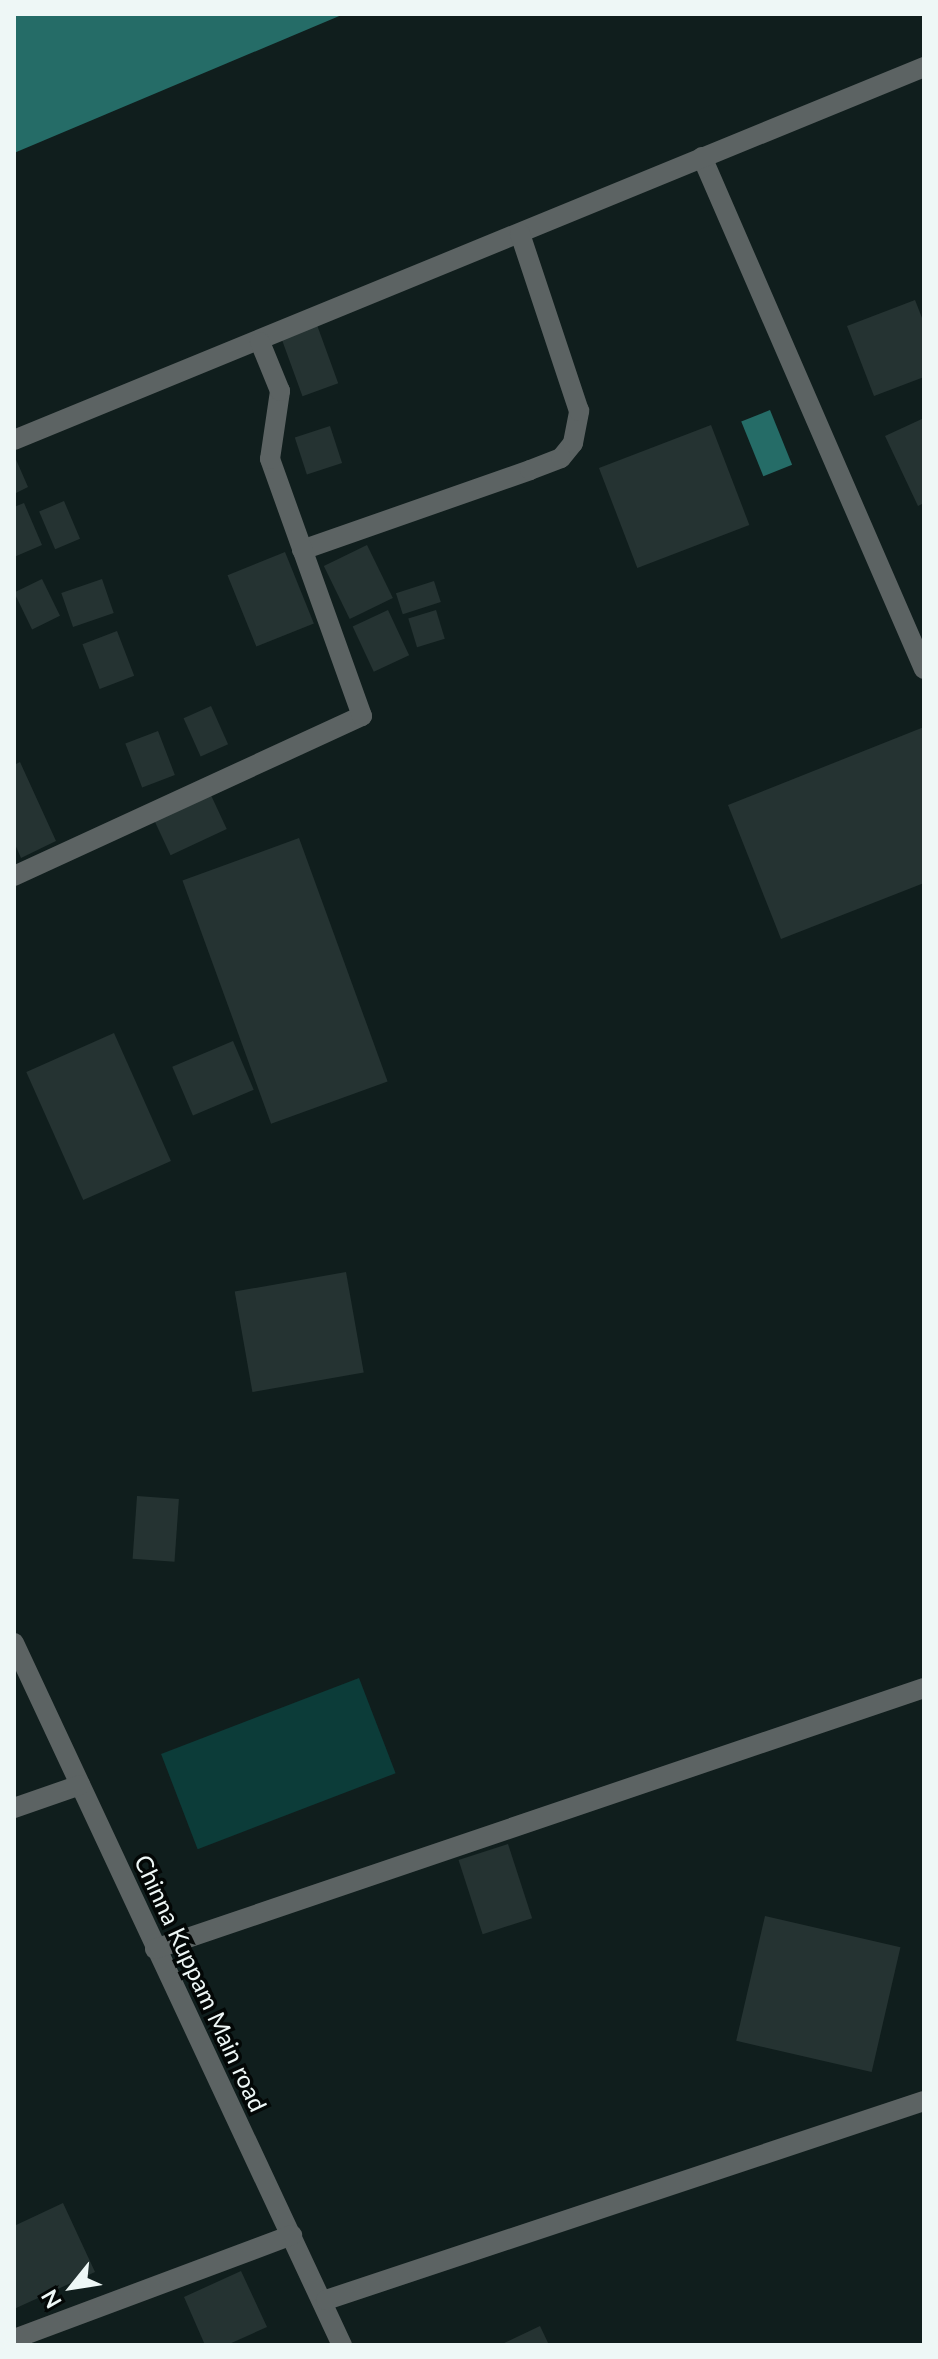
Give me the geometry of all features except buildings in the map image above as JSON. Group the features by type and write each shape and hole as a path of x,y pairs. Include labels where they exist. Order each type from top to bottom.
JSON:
{"street":[{"path":"14,440 260,342 924,67"},
{"path":"702,157 924,669"},
{"path":"302,550 561,458 573,443 579,411 520,234"},
{"path":"14,876 362,716 270,459 280,391 260,342"},
{"name":"Chinna Kuppam Main road","path":"14,1643 155,1949 326,2300 342,2345"},
{"path":"155,1949 924,1688"},
{"path":"14,1808 80,1785"},
{"path":"326,2300 924,2101"},
{"path":"14,2339 292,2235"}],"shaded area":[{"path":"14,14 344,14 14,153"},
{"path":"770,410 792,465 763,476 741,422"},
{"path":"359,1678 396,1773 198,1849 161,1754"}]}
